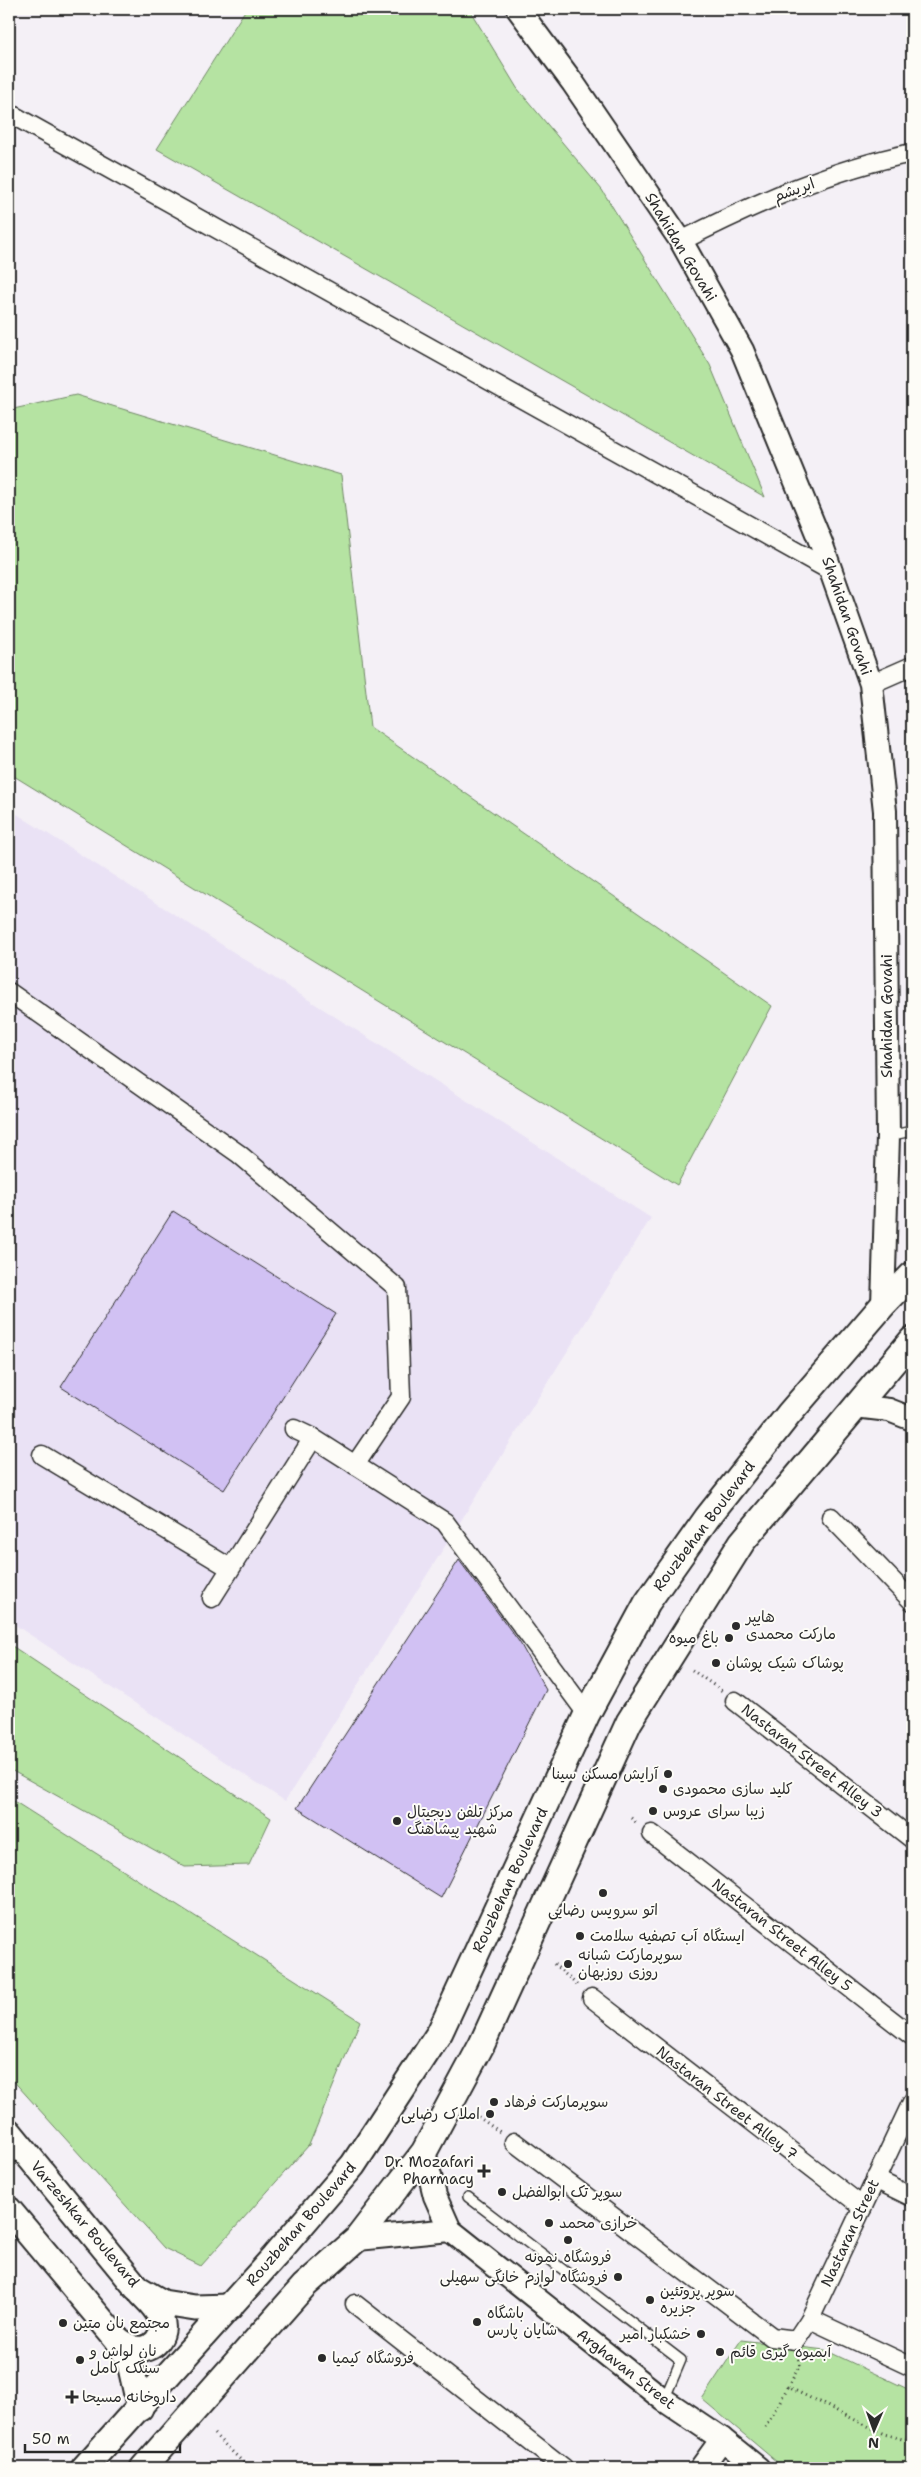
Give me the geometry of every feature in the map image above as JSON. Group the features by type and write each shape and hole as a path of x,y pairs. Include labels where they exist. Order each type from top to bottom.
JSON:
{"main road":[{"name":"Rouzbehan Boulevard","path":"84,2468 140,2408 353,2165 440,2032 587,1714 647,1603 707,1518 789,1414 882,1305 912,1275"},
{"path":"143,2468 304,2286 357,2239 424,2152 482,2044 629,1722 742,1542 912,1340"},
{"name":"Varzeshkar Boulevard","path":"9,2132 137,2288 163,2303 195,2308 230,2306"},
{"path":"9,2210 118,2340 130,2363 140,2408"},
{"path":"118,2340 135,2349 147,2348 154,2345 159,2339 162,2320 158,2311 137,2288"}],"street":[{"name":"Shahidan Govahi","path":"518,9 573,83 681,241 742,350 831,571 870,684 885,811 888,1136 882,1305"},
{"path":"9,113 831,571"},
{"name":"ابریشم","path":"681,241 747,208 876,160 912,153"},
{"path":"870,684 912,666"},
{"path":"9,992 239,1154 398,1288 401,1396 355,1465"},
{"path":"855,1406 888,1410 912,1419"},
{"path":"294,1429 313,1438 445,1522 587,1714"},
{"path":"212,1598 313,1438"},
{"path":"42,1455 230,1568"},
{"path":"831,1517 912,1601"},
{"name":"Nastaran Street Alley 3","path":"735,1701 912,1839"},
{"name":"Nastaran Street Alley 5","path":"652,1834 912,2036"},
{"name":"Nastaran Street Alley 7","path":"592,1998 862,2207"},
{"name":"Nastaran Street","path":"796,2340 810,2319 912,2102"},
{"path":"514,2142 772,2337 796,2340"},
{"path":"357,2239 450,2230 435,2196 424,2152"},
{"path":"876,2179 912,2196"},
{"name":"Arghavan Street","path":"450,2230 664,2400 722,2439 758,2468"},
{"path":"355,2304 564,2468"},
{"path":"810,2319 912,2367"},
{"path":"701,2468 722,2439"}],"lane":[{"path":"888,1136 912,1131"},
{"path":"468,2197 680,2360 664,2400"}],"path":[{"path":"692,1670 735,1701"},
{"path":"554,1964 592,1998"},
{"path":"474,2114 514,2142"},
{"path":"765,2428 800,2365 796,2340"},
{"path":"788,2387 884,2434 912,2443"},
{"path":"906,2440 912,2428"},
{"path":"214,2434 250,2468"},
{"path":"912,2458 908,2465 912,2467"},
{"path":"825,2468 831,2464 838,2468"}],"shaded area":[{"path":"9,809 651,1218 285,1801 9,1621"}],"green space":[{"path":"246,9 469,9 517,88 602,190 710,365 765,497 157,149"},
{"path":"76,395 341,475 370,727 772,1006 677,1185 9,773 9,410"},
{"path":"9,1644 271,1818 249,1865 185,1867 9,1769"},
{"path":"9,1798 360,2021 309,2145 201,2266 164,2248 9,2076"},
{"path":"741,2340 825,2350 912,2391 912,2468 784,2468 702,2399"}],"building":[{"path":"173,1211 336,1314 224,1490 61,1387"},
{"path":"459,1560 520,1643 546,1690 441,1898 297,1808"}],"place":[{"name":"هایپر مارکت محمدی","path":"736,1626"},
{"name":"باغ میوه","path":"729,1638"},
{"name":"پوشاک شیک پوشان","path":"716,1663"},
{"name":"آرایش مسکن سینا","path":"668,1774"},
{"name":"کلید سازی محمودی","path":"663,1789"},
{"name":"زیبا سرای عروس","path":"653,1811"},
{"name":"مرکز تلفن دیجیتال شهید پیشاهنگ","path":"397,1821"},
{"name":"اتو سرویس رضایی","path":"603,1893"},
{"name":"ایستگاه آب تصفیه سلامت","path":"580,1936"},
{"name":"سوپرمارکت شبانه روزی روزبهان","path":"568,1964"},
{"name":"سوپرمارکت فرهاد","path":"494,2102"},
{"name":"املاک رضایی","path":"490,2114"},
{"name":"Dr. Mozafari Pharmacy","path":"484,2171"},
{"name":"سوپر تک ابوالفضل","path":"502,2192"},
{"name":"خرازی محمد","path":"549,2223"},
{"name":"فروشگاه نمونه","path":"568,2240"},
{"name":"فروشگاه لوازم خانگی سهیلی","path":"618,2277"},
{"name":"سوپر پروتئین جزیره","path":"650,2300"},
{"name":"باشگاه شایان پارس","path":"477,2322"},
{"name":"مجتمع نان متین","path":"63,2323"},
{"name":"خشکبار امیر","path":"701,2334"},
{"name":"آبمیوه گیری قائم","path":"720,2352"},
{"name":"فروشگاه کیمیا","path":"322,2358"},
{"name":"نان لواش و سنگک کامل","path":"80,2360"},
{"name":"داروخانه مسیحا","path":"72,2397"}]}
